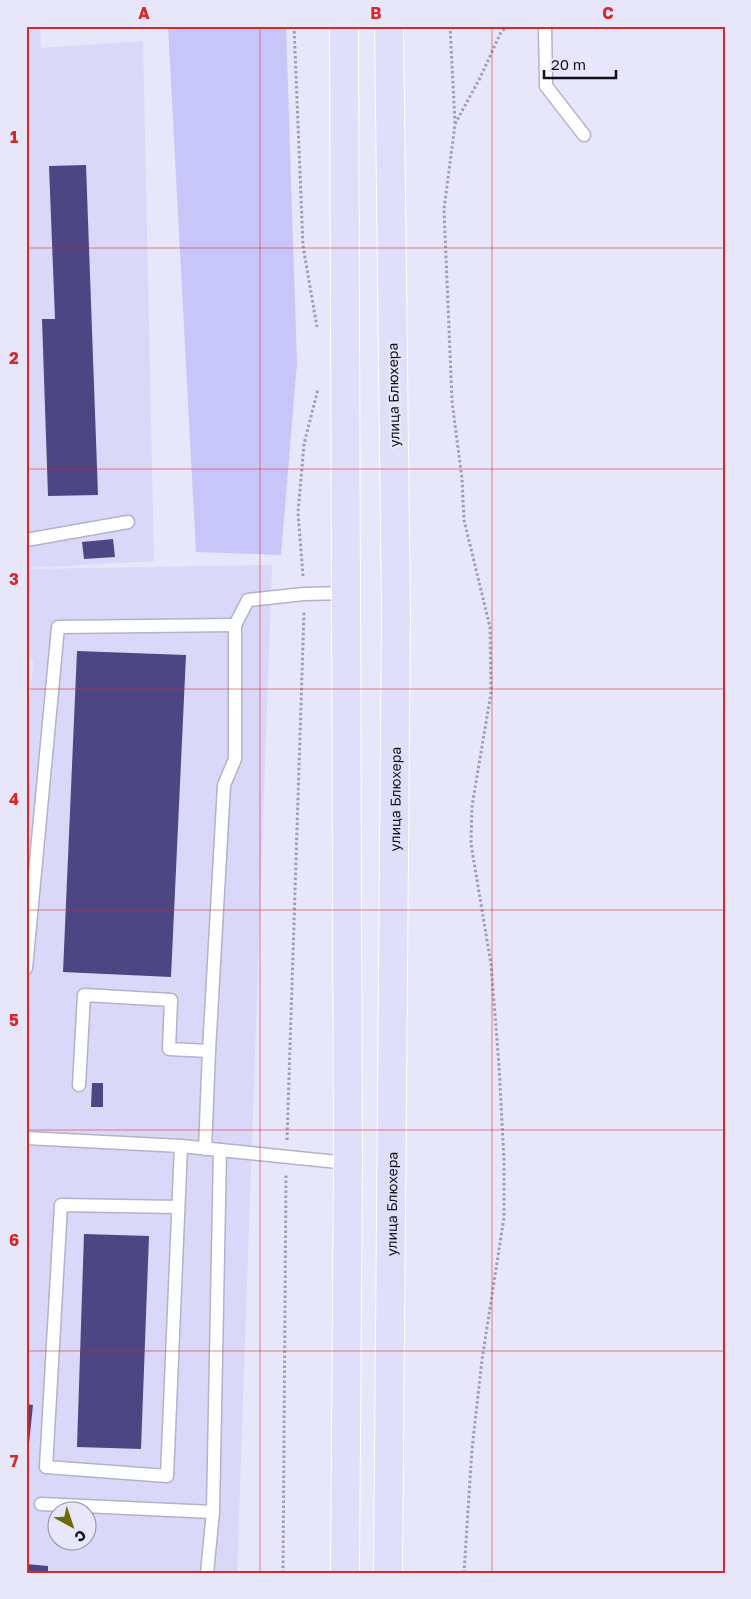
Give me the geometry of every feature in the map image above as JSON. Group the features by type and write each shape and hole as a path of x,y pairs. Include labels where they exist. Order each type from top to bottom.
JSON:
{"main road":[{"path":"344,26 348,1163 345,1573"},
{"name":"улица Блюхера","path":"388,1573 396,615 389,26"}],"lane":[{"path":"545,26 546,86 584,135"},
{"path":"26,540 128,522"},
{"path":"205,1149 208,1051 224,785 236,759 235,625 248,600 304,594 347,593"},
{"path":"26,968 58,627 235,625"},
{"path":"79,1085 84,995 172,1000 169,1049 208,1051"},
{"path":"26,1138 181,1146 348,1163"},
{"path":"178,1207 61,1205 46,1467 167,1476 181,1146"},
{"path":"206,1573 213,1512 220,1150"},
{"path":"41,1504 213,1512"}],"path":[{"path":"294,26 303,246 319,334"},
{"path":"450,26 455,124 444,209 452,401 462,479 464,520 490,627 492,693 472,806 471,844 491,964 504,1160 504,1217 482,1360 472,1449 464,1573"},
{"path":"455,124 480,78 500,32 508,26"},
{"path":"611,26 725,27"},
{"path":"283,1573 286,1156 304,594 298,513 304,444 320,381"}],"shaded area":[{"path":"26,26 40,26 41,48 143,41 154,561 26,568"},
{"path":"168,26 286,26 297,363 281,555 196,552"},
{"path":"272,565 237,1573 26,1573 26,741 33,663 26,646 26,569"}],"building":[{"path":"86,165 98,495 48,496 42,319 55,319 49,166"},
{"path":"113,539 115,557 84,559 82,542"},
{"path":"77,651 186,655 171,977 63,972"},
{"path":"92,1083 103,1083 103,1107 91,1107"},
{"path":"84,1234 149,1236 141,1449 77,1447"},
{"path":"26,1404 33,1405 29,1444 26,1444"},
{"path":"26,1564 48,1566 48,1573 26,1573"}]}
